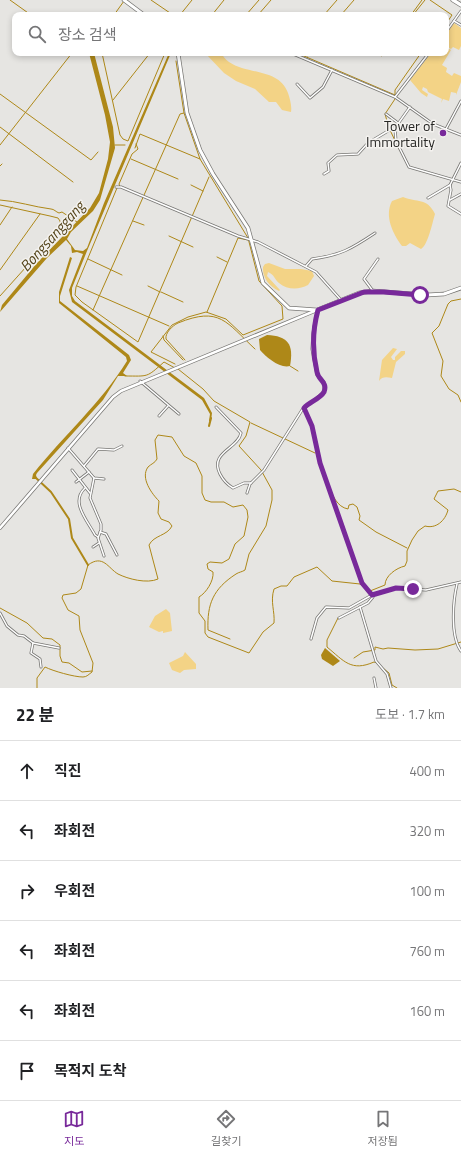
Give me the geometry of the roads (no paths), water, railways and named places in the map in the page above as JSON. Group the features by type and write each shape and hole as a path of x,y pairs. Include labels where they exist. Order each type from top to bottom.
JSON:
{"highway":[{"path":"453,0 461,5"}],"main road":[{"path":"124,0 140,12"},
{"path":"178,56 187,113 200,150 212,174 248,228 259,273 267,287 289,308 318,310"},
{"path":"0,528 113,398 121,391 140,381 176,368 359,293 373,291 434,295 461,288"}],"street":[{"path":"449,28 461,11"},
{"path":"454,21 461,25"},
{"path":"298,56 395,97 433,124 461,135"},
{"path":"395,97 427,56"},
{"path":"297,84 310,98 323,87 332,70"},
{"path":"446,129 461,101"},
{"path":"324,174 329,171 328,163 335,157 358,154 373,139 390,128 394,128 410,107"},
{"path":"386,114 398,123"},
{"path":"394,128 396,140 408,166 453,181 461,182"},
{"path":"428,198 450,185 461,163"},
{"path":"450,185 451,190 448,201 449,208 461,214"},
{"path":"116,187 121,187 250,240 306,266 319,275 341,300"},
{"path":"448,201 461,194"},
{"path":"306,266 310,259 334,255 349,250 375,233"},
{"path":"373,291 364,279 378,259"},
{"path":"247,493 251,483 264,470 304,408 320,396 324,390 324,382 316,372 312,349 313,333 318,310"},
{"path":"140,381 179,414"},
{"path":"159,416 168,406"},
{"path":"216,407 241,433 239,438 220,456 217,465 219,472 223,479 233,488 244,483 251,483"},
{"path":"304,408 312,426 320,463 362,583 372,595 372,600 339,618"},
{"path":"84,466 96,450 100,448 114,450 122,446"},
{"path":"68,448 94,478 104,479"},
{"path":"72,470 90,493"},
{"path":"76,482 89,472"},
{"path":"94,478 90,493 91,502 101,524 98,537 104,556"},
{"path":"85,488 79,495 78,502 94,534 98,537"},
{"path":"100,532 106,534 117,555"},
{"path":"93,547 99,543"},
{"path":"311,639 317,618 326,607 349,608 372,595 396,588 426,590 461,582"},
{"path":"457,584 453,607 456,643 461,652"},
{"path":"360,607 376,661 387,674 391,688"},
{"path":"0,613 11,630 24,636 33,643 59,648"},
{"path":"33,643 31,653 40,659 41,667"},
{"path":"374,678 376,688"}],"waterway":[{"path":"10,0 27,12"},
{"path":"151,0 169,12"},
{"path":"182,12 192,0"},
{"path":"214,12 224,0"},
{"path":"249,12 259,0"},
{"path":"261,12 271,0"},
{"path":"327,12 337,0"},
{"path":"344,12 354,0"},
{"path":"413,12 422,0"},
{"path":"415,12 425,0"},
{"path":"430,0 448,12"},
{"path":"116,12 124,1"},
{"path":"449,13 452,15 449,20"},
{"path":"0,145 70,56"},
{"path":"103,56 120,135 123,139 128,141 164,56"},
{"path":"113,100 148,56"},
{"path":"304,56 395,95"},
{"path":"395,95 395,90 419,56"},
{"path":"175,364 151,352 172,325 188,317 206,312 226,319 243,335 283,319 282,306 259,281 248,238 200,159 184,113 176,61"},
{"path":"0,94 91,160 98,152"},
{"path":"389,128 385,114 395,99"},
{"path":"93,310 180,114 184,113"},
{"path":"0,127 73,182"},
{"path":"390,130 399,149"},
{"path":"135,148 140,134 200,159"},
{"path":"120,187 119,184 132,154 138,149 136,144"},
{"path":"115,145 125,145"},
{"path":"131,159 178,179"},
{"path":"117,188 76,287 75,295 82,302 138,342 209,177"},
{"path":"191,185 203,191"},
{"name":"Bongsanggang","path":"0,200 52,209 59,213 62,212 77,222"},
{"name":"Bongsanggang","path":"0,205 58,218 61,228 0,296"},
{"path":"0,225 12,207"},
{"path":"0,270 40,214"},
{"path":"133,221 144,225"},
{"path":"169,236 193,247"},
{"path":"207,312 238,238 248,240"},
{"path":"217,257 227,262"},
{"path":"88,259 122,275"},
{"path":"77,286 169,326"},
{"path":"148,286 160,292"},
{"path":"161,292 183,302"},
{"path":"461,299 451,301 448,304 439,326 432,333 443,361 441,376 449,389 458,395 461,402"},
{"path":"185,360 166,339 167,334 171,328 178,323 204,316 213,317 229,324 255,349"},
{"path":"163,336 164,340 183,360"},
{"path":"125,376 147,375 164,362 175,368"},
{"path":"290,366 298,371"},
{"path":"178,369 203,389 214,401 250,422 246,436 239,446 261,470 272,490 272,500 266,526 249,554 245,570 236,574 222,585 217,591 210,605 208,630 230,639"},
{"path":"209,426 211,418"},
{"path":"251,423 315,453"},
{"path":"37,688 37,678 45,667 64,674 79,677 86,676 92,672 93,663 80,630 79,616 68,610 62,598 63,595 76,593 81,589 88,565 93,562 101,561 118,574 127,578 143,581 158,579 149,545 154,539 167,532 172,526 169,522 161,519 158,513 159,501 150,490 145,476 148,467 157,459 155,440 158,435 172,437 184,456 196,463 202,476 202,493 205,500 211,502 224,502 233,507 243,505 247,510 248,517 244,536 235,544 229,559 222,563 210,562 207,564 208,569 213,572 213,575 209,586 199,597 199,613 205,621 205,633 208,637 249,653 263,632 274,623 272,598 274,589 281,586 287,586 294,577 317,567 332,581 360,584 365,587"},
{"path":"35,477 51,492 69,519 72,538 88,565"},
{"path":"329,485 333,496 341,506 348,509 349,505 353,504 357,507 360,516 359,520 376,532 407,548"},
{"path":"370,591 385,585 385,582 392,573 405,566 407,561 407,551 418,531 425,526 429,527 436,525 445,518 448,510 434,499 438,491 454,489 461,492"},
{"path":"0,608 27,623 43,638 52,639 60,645 60,656 62,662 69,663 82,672 92,671"},
{"path":"338,618 327,640 327,647 348,664 359,666 374,662 377,663"},
{"path":"354,658 363,652 375,650 375,647 383,649 438,649 461,642"},
{"path":"383,668 389,673 392,685 397,688"}],"place":[{"name":"Tower of Immortality","path":"443,133"}]}
